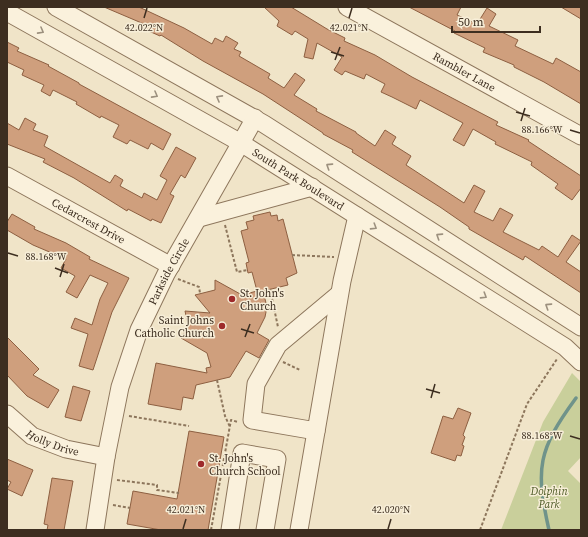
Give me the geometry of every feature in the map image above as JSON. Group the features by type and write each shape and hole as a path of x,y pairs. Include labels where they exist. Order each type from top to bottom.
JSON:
{"street":[{"path":"56,7 255,118 581,327"},
{"name":"Rambler Lane","path":"347,7 581,136"},
{"name":"South Park Boulevard","path":"7,12 241,143 574,351"},
{"name":"Parkside Circle","path":"95,530 106,457 120,387 139,330 168,270 255,118"},
{"name":"Cedarcrest Drive","path":"7,176 168,270"},
{"path":"199,218 312,187"},
{"path":"298,530 347,256 357,216"},
{"path":"316,431 252,420 256,384 278,345 340,294"},
{"name":"Holly Drive","path":"7,414 32,436 66,449 106,457"},
{"path":"230,530 242,454 277,459 265,530"}],"path":[{"path":"223,220 237,272 248,270"},
{"path":"292,255 335,258"},
{"path":"168,270 199,287 200,293"},
{"path":"270,289 279,330 284,325"},
{"path":"480,530 527,404 574,351"},
{"path":"272,356 300,370"},
{"path":"217,380 225,416 230,427"},
{"path":"115,414 189,426"},
{"path":"211,530 231,420 243,422"},
{"path":"103,478 157,485 157,490 179,493"}],"green space":[{"name":"Dolphin Park","path":"572,373 581,382 581,457 568,471 581,484 581,530 501,530 543,422"}],"building":[{"path":"104,7 139,7 184,28 212,44 215,38 223,42 226,36 238,43 234,49 241,52 239,56 270,74 268,78 284,88 295,73 305,80 294,95 317,109 316,111 356,132 375,146 385,130 396,137 392,144 411,156 406,165 464,203 474,185 485,191 474,212 493,221 500,208 513,215 503,232 539,250 542,246 558,257 572,235 581,241 566,262 581,272 581,293 525,256 523,260 469,229 469,227 440,207 352,152 353,150 323,134 263,94 203,61 161,35 160,36 142,28 144,24"},
{"path":"264,7 291,7 345,38 344,41 375,55 412,77 498,122 496,125 529,140 528,141 581,176 581,188 572,200 555,188 558,184 531,165 532,162 495,144 496,142 473,129 464,146 453,140 463,123 420,100 416,109 381,92 385,84 366,74 364,79 345,71 342,75 334,70 342,57 317,43 313,59 304,57 308,39 295,31 292,35 277,26 279,21"},
{"path":"409,7 461,7 457,15 477,24 487,8 496,14 489,26 518,40 515,46 553,64 556,58 581,72 581,104 544,82 514,67 514,65 483,52 485,48 454,33 455,31"},
{"path":"561,7 581,7 581,19"},
{"path":"7,42 19,48 17,51 49,65 48,66 79,84 171,134 163,150 151,143 148,149 130,140 127,144 113,137 119,125 101,116 100,118 76,104 77,102 53,90 50,96 41,91 44,85 22,75 24,70 7,62"},
{"path":"25,118 36,124 33,130 48,136 44,146 110,183 115,175 123,180 120,186 142,198 144,193 157,200 167,180 160,176 176,147 196,158 185,178 181,175 170,194 174,196 161,223 152,219 151,221 128,209 127,211 74,178 43,162 45,159 7,144 7,123 19,130"},
{"name":"St. John's Church","path":"270,212 271,216 277,215 278,221 283,219 297,273 286,278 288,285 263,291 267,307 265,317 257,333 269,340 259,358 246,351 230,377 196,385 193,399 183,397 181,410 148,404 156,363 207,373 206,368 211,367 207,353 181,338 188,325 185,311 210,313 195,295 215,290 215,280 242,295 257,291 252,272 248,273 246,263 249,262 241,231 248,229 246,222 254,220 253,216"},
{"path":"12,214 35,227 34,229 66,243 90,257 89,259 129,278 112,312 93,370 79,366 88,334 71,328 75,318 92,325 100,299 108,283 90,275 77,298 66,292 75,276 61,268 66,259 33,245 7,230 7,222"},
{"path":"7,337 39,369 33,375 59,390 48,408 27,396 7,375"},
{"path":"73,386 90,391 81,421 65,417"},
{"path":"458,408 471,413 463,435 465,437 462,445 464,446 461,456 457,455 455,461 431,453 443,416 453,419"},
{"name":"St. John's Church School","path":"189,431 224,437 208,530 161,530 127,524 133,491 177,499"},
{"path":"7,459 33,470 22,496 7,489 11,482 7,480"},
{"path":"52,478 73,481 64,530 47,530 48,525 44,524"}],"waterway":[{"path":"549,530 542,491 541,475 543,460 547,446 554,432 576,398"}],"place":[{"name":"St. John's Church","path":"232,299"},
{"name":"Saint Johns Catholic Church","path":"222,326"},
{"name":"St. John's Church School","path":"201,464"}]}
